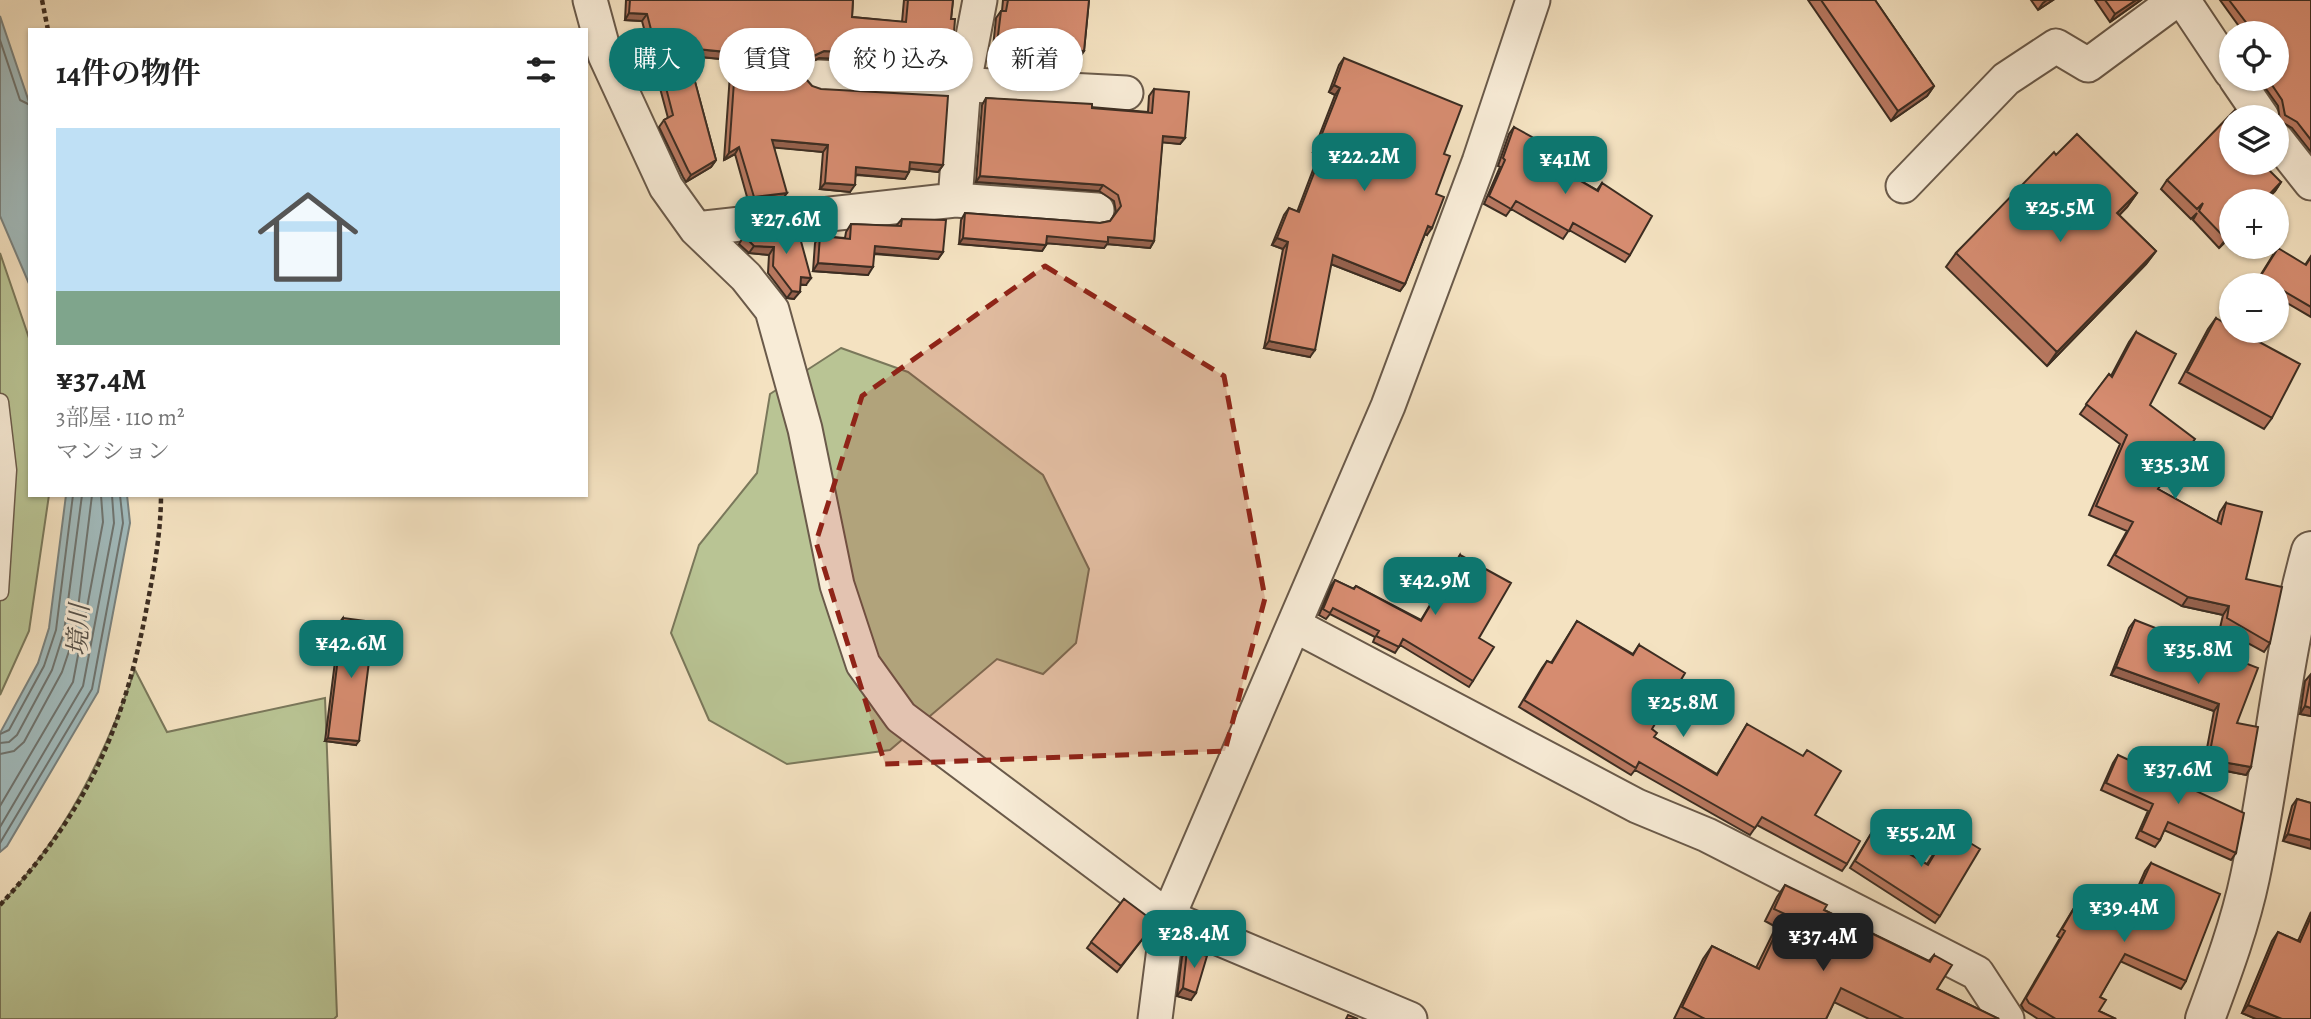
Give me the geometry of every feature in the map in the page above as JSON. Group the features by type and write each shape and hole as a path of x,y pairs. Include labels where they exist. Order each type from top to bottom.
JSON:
{"street":[{"path":"590,0 605,55 666,187 696,229 746,277 772,310 805,429 837,585 863,664 901,717 1168,917 1410,1019"},
{"path":"973,36 980,0"},
{"path":"1155,1019 1168,917 1388,405 1479,162 1533,0"},
{"path":"1903,186 2006,79 2056,46 2088,65 2176,0"},
{"path":"2183,0 2219,54"},
{"path":"818,77 829,77"},
{"path":"973,84 1126,93"},
{"path":"955,200 963,91"},
{"path":"2289,155 2311,183"},
{"path":"696,229 955,200 1097,210"},
{"path":"2205,1019 2226,963 2250,878 2290,640 2311,551"},
{"path":"1294,625 1637,806 1707,835 1977,973 2007,1019"}],"lane":[{"path":"0,402 8,470 0,592"}],"path":[{"path":"42,0 48,28"},
{"path":"0,905 35,868 61,831 93,781 110,739 135,670 156,560 161,497"}],"highlighted area":[{"path":"1045,266 1224,376 1265,598 1225,751 885,764 816,542 862,396"}],"green space":[{"path":"0,253 28,335 28,497 49,497 29,631 0,695"},
{"path":"841,348 908,372 1043,475 1089,569 1076,643 1043,674 997,659 890,750 787,764 709,720 671,633 699,545 757,473 770,394"},
{"path":"135,670 167,732 325,698 337,1016 334,1019 0,1019 0,905 44,851 80,795 110,734"}],"water":[{"path":"0,16 28,99 28,281 0,216"},
{"name":"境川","path":"66,497 127,497 130,523 98,692 7,846 0,852 0,733 38,663 49,628"}],"building":[{"path":"630,0 853,0 852,17 906,22 908,0 953,0 951,19 955,19 954,28 829,28 829,51 815,55 815,28 719,28 719,51 705,50 705,28 651,28 647,14 629,13"},
{"path":"1008,0 1089,0 1084,51 1083,28 999,28 1001,11 1006,11"},
{"path":"1821,0 1875,0 1934,86 1898,111"},
{"path":"2105,0 2136,0 2115,14"},
{"path":"2229,0 2311,0 2311,140 2297,122 2289,117 2289,105 2283,105 2276,91 2289,91 2289,21 2245,21"},
{"path":"1344,58 1462,106 1444,154 1450,156 1436,194 1444,197 1432,228 1428,226 1405,284 1333,255 1315,350 1269,341 1288,242 1277,238 1289,208 1299,212 1324,147 1318,144 1340,88 1334,85"},
{"path":"815,87 829,91 948,96 943,165 910,162 909,172 856,167 855,185 825,183 828,145 772,140 787,193 754,197 739,147 729,153 733,91 815,91"},
{"path":"1154,89 1189,92 1185,138 1163,136 1154,241 1108,237 1108,242 1047,236 1046,245 963,238 965,213 1100,223 1110,221 1121,206 1118,195 1103,185 980,176 986,98 1092,104 1092,108 1152,113"},
{"path":"667,91 698,91 716,160 691,175 664,120 673,115"},
{"path":"2219,126 2219,175 2274,175 2281,182 2274,189 2219,189 2219,232 2199,211 2203,203 2197,209 2167,180"},
{"path":"1514,127 1548,146 1541,158 1598,191 1602,183 1652,216 1630,255 1573,223 1569,231 1516,201 1511,209 1489,196 1505,160 1503,158"},
{"path":"2077,134 2137,193 2117,213 2156,251 2057,352 1956,253 2054,152 2056,155"},
{"path":"902,219 946,220 943,252 875,246 873,267 818,263 820,236 850,239 851,224 901,226"},
{"path":"792,231 791,234 799,234 811,278 801,277 800,292 792,291 773,266 774,247 754,246 744,236"},
{"path":"2289,255 2306,265 2311,257 2311,307 2289,294 2289,273 2262,273 2271,259 2289,259"},
{"path":"2216,318 2219,320 2219,343 2261,343 2300,364 2272,418 2187,372"},
{"path":"2136,332 2176,354 2150,405 2195,439 2158,489 2221,524 2226,503 2262,512 2246,579 2282,587 2270,643 2227,618 2229,606 2188,597 2115,555 2133,522 2096,506 2127,435 2086,404 2109,374 2112,377"},
{"path":"1460,555 1511,583 1479,638 1494,647 1473,681 1403,639 1399,647 1376,636 1379,631 1333,608 1330,613 1323,609 1335,580 1354,589 1356,586 1421,621"},
{"path":"343,618 374,622 359,741 328,738"},
{"path":"2135,620 2258,668 2237,723 2258,727 2251,767 2223,762 2217,776 2206,773 2219,704 2116,667"},
{"path":"1577,621 1633,655 1639,645 1685,673 1652,729 1657,733 1654,737 1717,775 1747,724 1803,756 1807,750 1841,771 1815,815 1860,841 1847,864 1762,817 1755,828 1639,762 1636,768 1524,700 1547,661 1552,663"},
{"path":"2311,674 2311,708 2305,706"},
{"path":"2118,755 2244,813 2236,853 2168,822 2160,840 2141,831 2153,804 2106,783"},
{"path":"2297,799 2311,803 2311,840 2288,834"},
{"path":"1949,830 1980,849 1940,916 1855,861 1872,832 1928,865"},
{"path":"2151,863 2220,894 2186,981 2125,954 2100,997 2106,1000 2099,1011 2116,1019 2056,1019 2029,1003 2026,998 2065,931 2062,929 2080,898 2123,924"},
{"path":"1785,885 1827,905 1824,910 1930,962 1934,955 1952,965 1937,989 1999,1019 1904,1019 1841,988 1826,1019 1705,1019 1682,1007 1712,946 1759,969 1785,914 1774,909"},
{"path":"1124,899 1152,920 1151,928 1121,966 1091,942"},
{"path":"2311,917 2311,1019 2282,1019 2248,1005 2278,932 2300,942"},
{"path":"1187,950 1207,956 1196,993 1183,988"}]}
